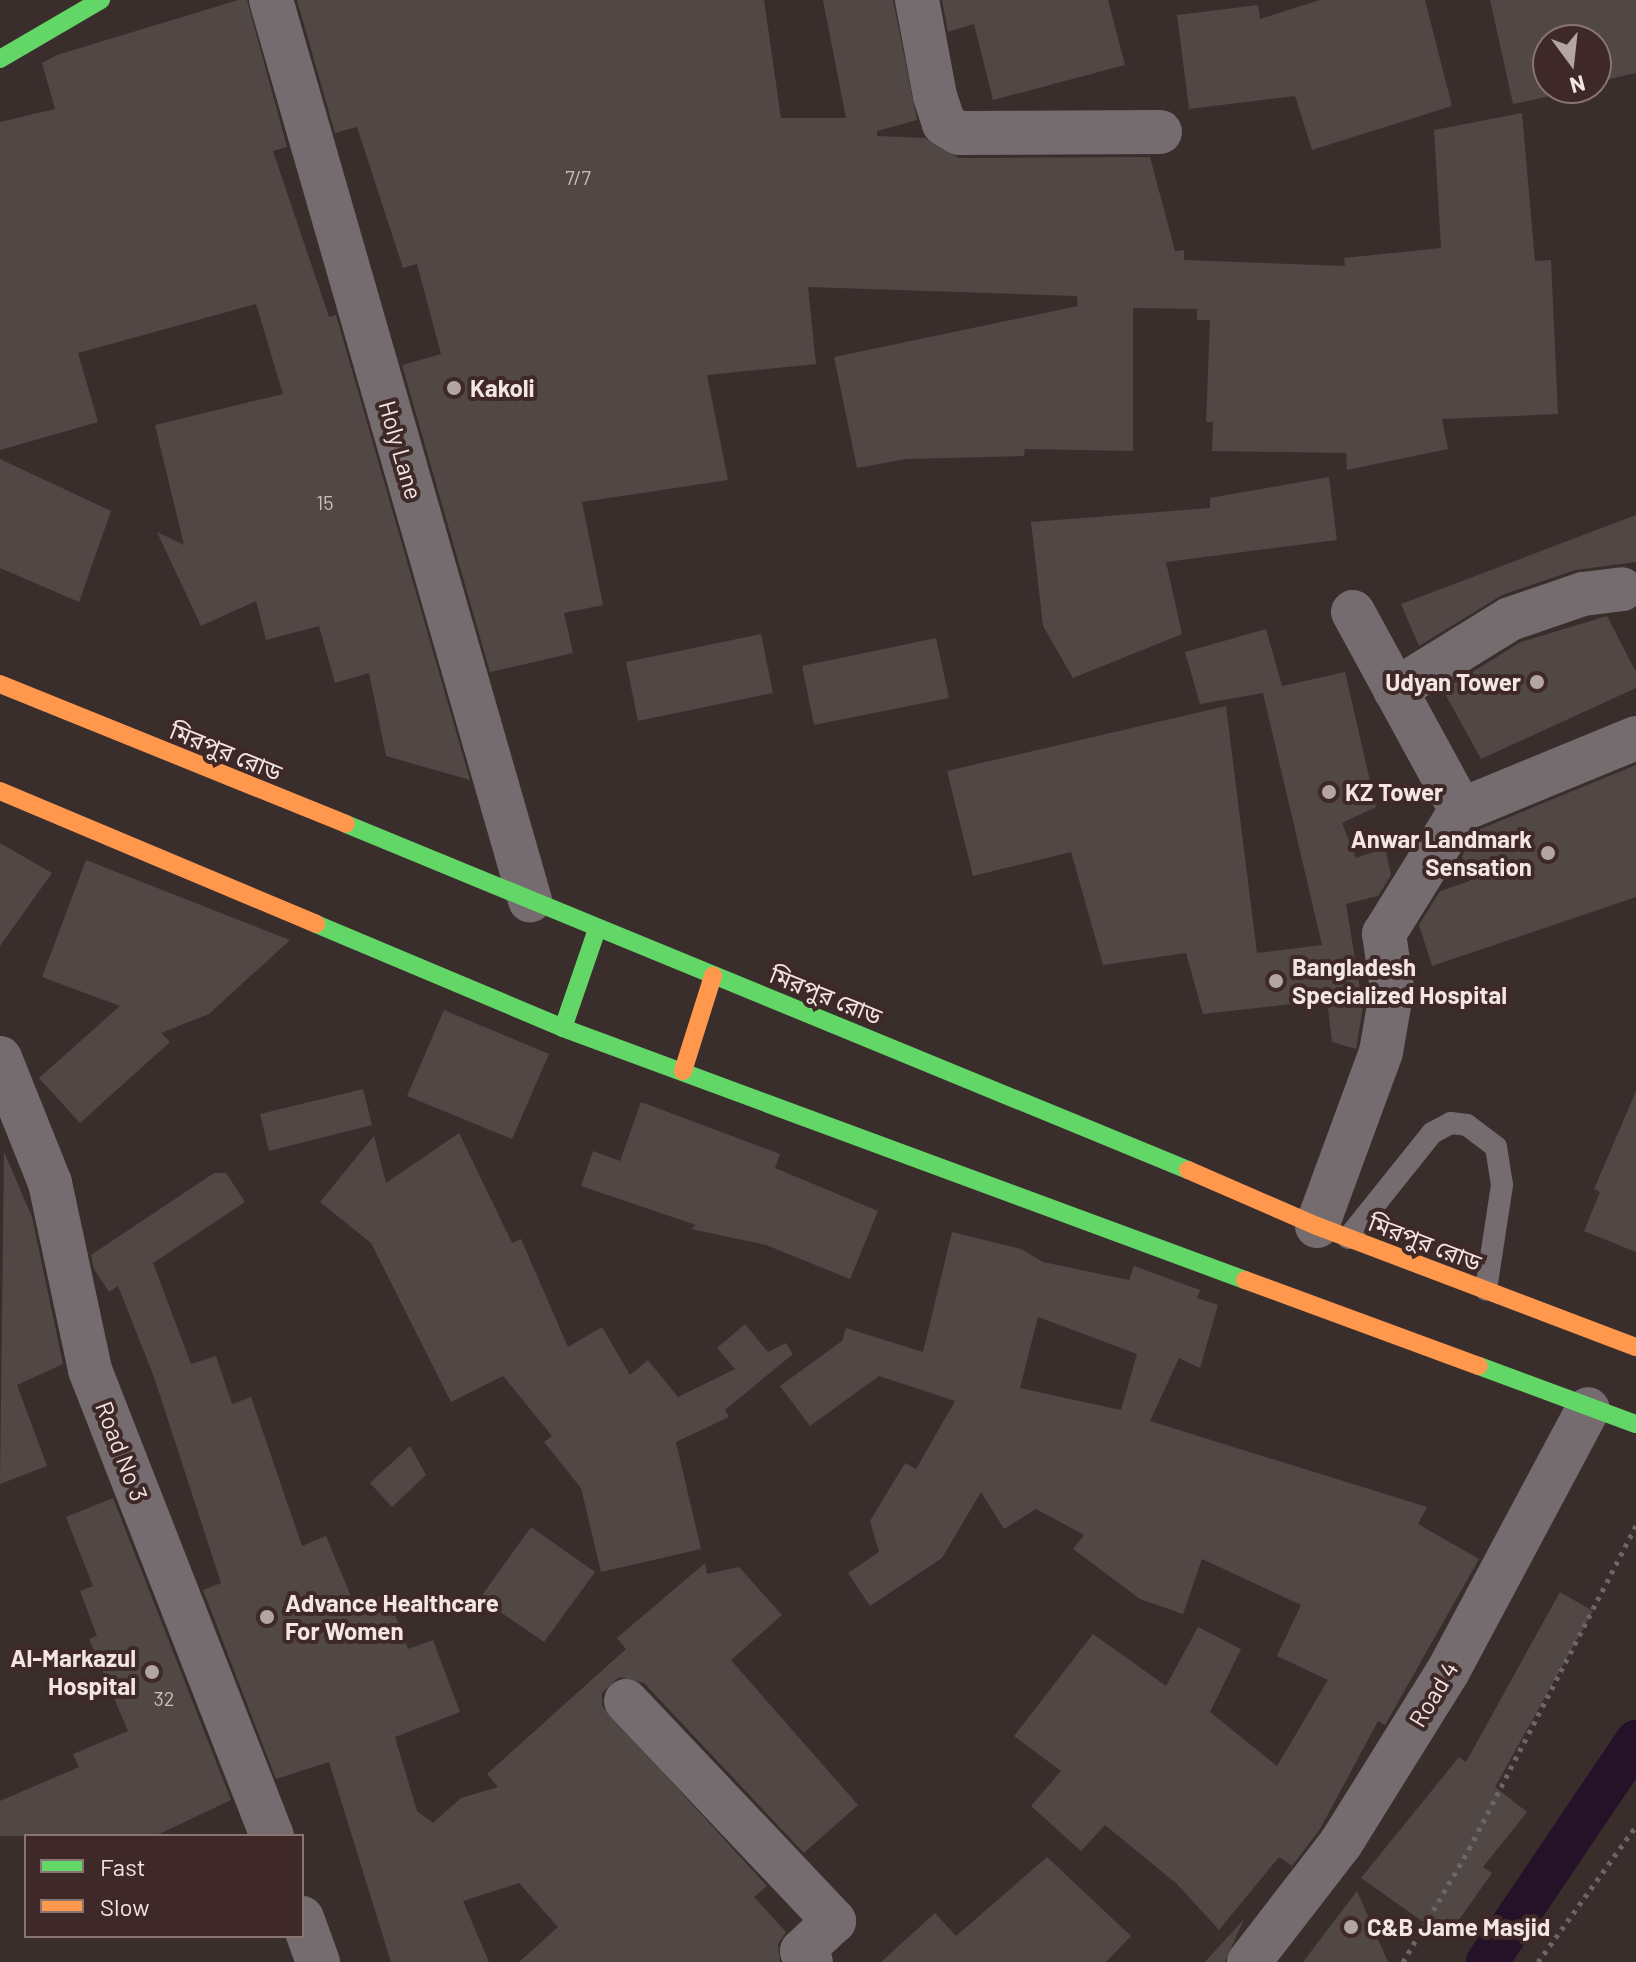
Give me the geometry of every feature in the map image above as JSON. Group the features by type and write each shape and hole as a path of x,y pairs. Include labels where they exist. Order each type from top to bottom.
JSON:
{"main road":[{"path":"0,59 101,0"},
{"name":"মিরপুর রোড","path":"0,684 597,929 1051,1110 1333,1232 1636,1347"},
{"path":"0,791 563,1028 1588,1409 1636,1424"},
{"path":"563,1028 597,929"},
{"path":"683,1071 713,976"}],"street":[{"name":"Holy Lane","path":"271,0 530,900"},
{"path":"917,0 935,96 944,124 959,133 1160,132"},
{"path":"1395,690 1510,619 1583,594 1622,589"},
{"path":"1353,612 1461,810"},
{"path":"1333,1232 1381,1052 1392,988 1384,934 1461,810 1636,738"},
{"name":"Road No 3","path":"0,1058 50,1183 90,1370 271,1834"},
{"name":"Road 4","path":"1249,1962 1341,1843 1447,1673 1588,1409"},
{"path":"626,1701 834,1921 802,1951 811,1962"},
{"path":"304,1924 318,1962"}],"lane":[{"path":"1333,1232 1432,1133 1451,1123 1467,1125 1496,1147 1502,1185 1486,1290"}],"path":[{"path":"1403,1962 1469,1849 1636,1525"},
{"path":"1538,1962 1636,1826"}],"building":[{"path":"238,0 247,0 287,147 273,151 329,317 336,315 470,780 386,756 369,673 335,683 319,626 266,640 256,601 201,626 157,532 184,545 155,425 283,394 256,304 78,353 98,422 0,450 0,122 55,109 42,63 57,55"},
{"path":"297,0 764,0 781,118 846,118 823,0 893,0 917,120 877,131 877,136 925,138 959,158 1150,157 1175,251 1184,250 1184,260 1345,266 1344,258 1441,248 1434,130 1522,113 1535,261 1551,260 1558,414 1442,419 1448,449 1347,470 1346,453 1212,451 1213,422 1206,422 1210,320 1197,320 1197,309 1133,308 1133,451 1025,449 1024,456 906,459 857,468 834,357 1078,306 1077,296 808,287 816,364 707,375 728,480 582,502 603,605 564,613 573,653 490,672 402,365 441,354 417,264 403,268 357,127 335,133"},
{"path":"942,0 1108,0 1125,65 993,100 974,24 948,32"},
{"path":"1320,0 1425,0 1452,106 1312,150 1295,96 1189,109 1177,15 1258,5 1260,19"},
{"path":"1490,0 1636,0 1636,73 1612,78 1612,24 1532,24 1532,100 1513,104"},
{"path":"0,459 111,511 79,602 0,568"},
{"path":"1329,477 1337,540 1166,562 1182,634 1073,678 1043,626 1031,522 1210,508 1210,498"},
{"path":"1636,515 1636,562 1575,570 1502,595 1419,646 1401,604"},
{"name":"Udyan Tower","path":"1607,616 1636,672 1636,688 1481,759 1443,690 1521,642"},
{"path":"1266,629 1282,686 1345,672 1376,807 1342,823 1356,858 1385,848 1391,875 1378,896 1346,904 1363,1007 1356,1049 1332,1042 1327,1000 1203,1014 1186,953 1103,965 1071,852 973,876 947,771 1226,706 1257,953 1322,945 1263,693 1200,704 1185,652"},
{"path":"761,634 773,693 638,721 626,662"},
{"path":"936,638 949,698 814,725 802,666"},
{"name":"Anwar Landmark Sensation","path":"1636,765 1636,897 1432,966 1419,925 1440,891 1470,881 1462,856 1478,830"},
{"path":"0,843 52,873 0,946"},
{"path":"86,860 290,940 209,1014 161,1033 170,1042 80,1123 39,1078 120,1006 42,977"},
{"path":"444,1010 549,1054 512,1139 407,1096"},
{"path":"363,1089 372,1125 269,1151 260,1114"},
{"path":"1636,1091 1636,1252 1584,1231 1600,1192 1594,1189"},
{"path":"641,1102 780,1154 775,1168 878,1211 850,1279 766,1245 691,1229 696,1225 581,1186 593,1151 620,1161"},
{"path":"459,1133 512,1243 521,1239 568,1347 602,1327 630,1375 648,1360 678,1397 735,1369 717,1348 745,1324 768,1352 786,1343 793,1354 725,1410 729,1417 676,1442 701,1549 601,1572 581,1488 544,1442 552,1436 503,1376 451,1402 371,1243 320,1202 374,1136 386,1183"},
{"path":"4,1152 32,1217 63,1364 17,1385 47,1466 0,1484"},
{"path":"214,1173 226,1173 245,1202 153,1263 191,1364 216,1356 232,1404 251,1397 302,1546 326,1536 355,1606 387,1594 408,1649 433,1640 460,1712 395,1737 417,1811 433,1823 461,1798 498,1787 487,1774 626,1649 617,1638 705,1563 707,1574 739,1567 782,1615 731,1660 858,1805 804,1853 644,1683 619,1677 602,1693 602,1706 767,1886 754,1897 786,1932 778,1944 780,1962 519,1962 558,1927 519,1883 463,1901 489,1962 391,1962 329,1762 276,1779 203,1590 221,1583 154,1377 118,1286 109,1292 94,1269 91,1255"},
{"path":"952,1232 1021,1249 1043,1262 1129,1280 1134,1266 1200,1290 1197,1298 1218,1305 1200,1368 1179,1358 1150,1421 1427,1507 1418,1524 1479,1559 1385,1725 1378,1721 1320,1829 1292,1866 1279,1857 1219,1930 1177,1884 1105,1825 1081,1851 1031,1806 1061,1771 1014,1736 1093,1634 1166,1686 1198,1627 1241,1649 1210,1712 1277,1766 1328,1680 1277,1656 1301,1605 1202,1559 1183,1614 1140,1599 1073,1549 1084,1535 1036,1509 1004,1529 981,1492 942,1558 870,1606 848,1573 879,1552 870,1521 905,1463 916,1469 955,1401 879,1376 810,1426 780,1386 842,1341 846,1328 923,1352","holes":["1038,1317 1137,1354 1121,1410 1020,1388"]},
{"path":"410,1446 426,1475 392,1507 370,1483"},
{"path":"113,1498 231,1800 159,1834 0,1836 0,1801 79,1767 73,1754 128,1731 89,1639 97,1636 80,1591 93,1586 66,1517"},
{"path":"531,1527 595,1572 544,1642 480,1598"},
{"path":"1560,1592 1593,1611 1495,1787 1527,1812 1483,1867 1492,1873 1446,1938 1361,1878 1459,1757 1466,1762"},
{"path":"1047,1857 1131,1936 1106,1962 881,1962 935,1913 956,1936"},
{"name":"C&B Jame Masjid","path":"1357,1891 1388,1962 1303,1962"},
{"path":"1244,1919 1225,1962 1205,1962"}],"waterway":[{"path":"1487,1962 1636,1741"}],"traffic: fast":[{"path":"0,59 101,0"},
{"path":"346,824 1188,1170"},
{"path":"316,924 563,1028 1245,1280"},
{"path":"563,1028 597,929"},
{"path":"1479,1366 1636,1424"}],"traffic: slow":[{"path":"0,684 346,824"},
{"path":"0,791 316,924"},
{"path":"683,1071 713,976"},
{"path":"1188,1170 1317,1226 1636,1347"},
{"path":"1245,1280 1479,1366"}],"place":[{"name":"Kakoli","path":"454,388"},
{"name":"Udyan Tower","path":"1537,682"},
{"name":"KZ Tower","path":"1329,792"},
{"name":"Anwar Landmark Sensation","path":"1548,853"},
{"name":"Bangladesh Specialized Hospital","path":"1276,981"},
{"name":"Advance Healthcare For Women","path":"267,1617"},
{"name":"Al-Markazul Hospital","path":"152,1672"},
{"name":"C&B Jame Masjid","path":"1351,1927"}]}
